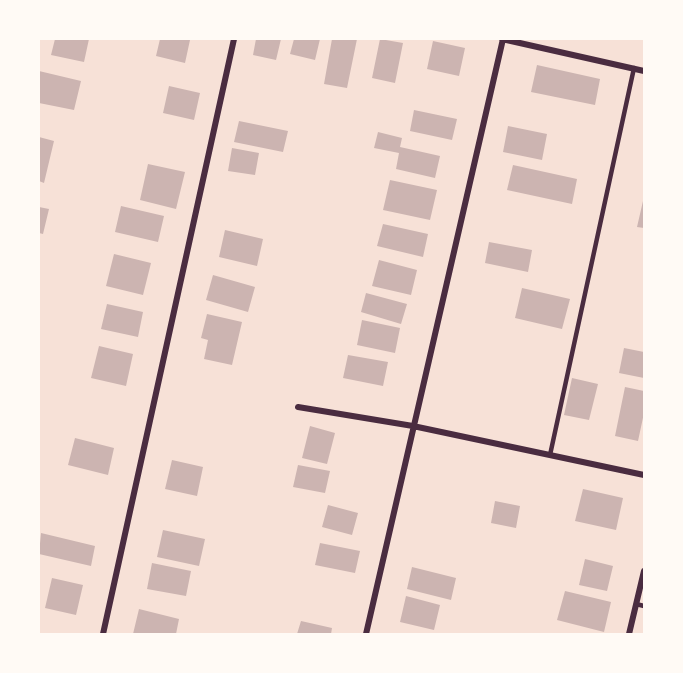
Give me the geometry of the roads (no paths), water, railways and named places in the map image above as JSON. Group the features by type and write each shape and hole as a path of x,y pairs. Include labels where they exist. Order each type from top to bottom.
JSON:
{"street":[{"path":"103,634 234,39"},
{"path":"366,634 503,39 644,70"},
{"path":"298,407 413,426 644,475"},
{"path":"629,634 644,571"}],"lane":[{"path":"550,455 634,68"},
{"path":"636,604 644,606"}]}
